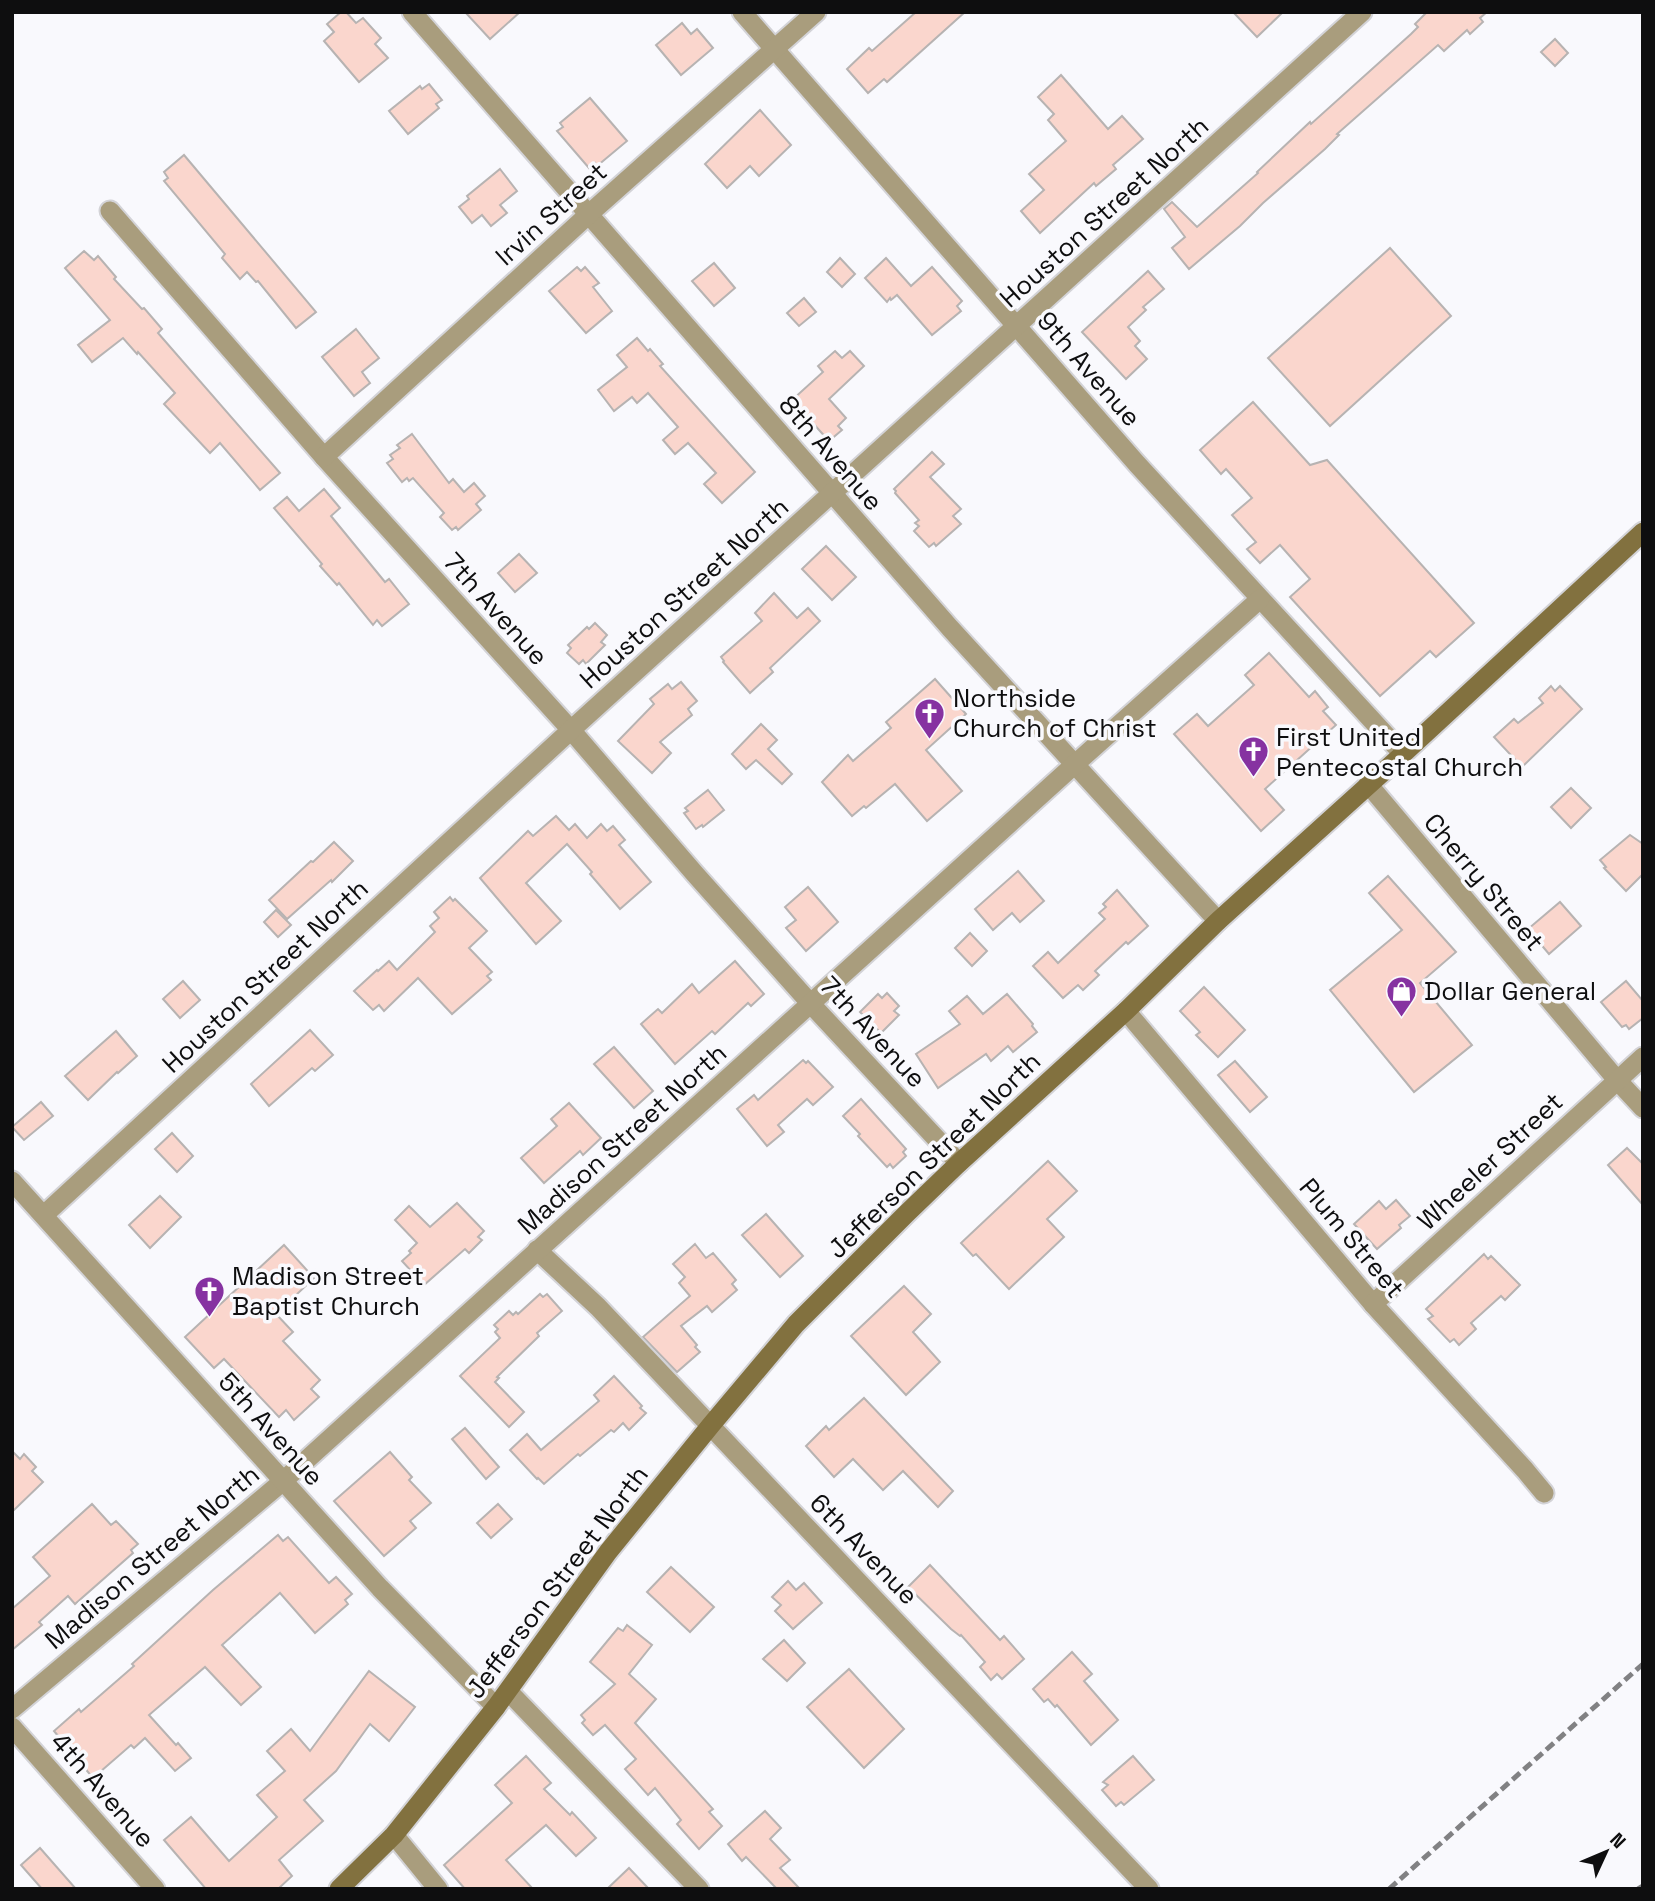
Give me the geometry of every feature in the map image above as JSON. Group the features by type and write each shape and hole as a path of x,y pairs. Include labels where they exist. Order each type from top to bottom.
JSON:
{"main road":[{"name":"Jefferson Street North","path":"340,1889 394,1835 496,1707 608,1552 796,1324 959,1163 1126,1010 1218,921 1643,532"}],"street":[{"name":"8th Avenue","path":"412,12 831,494 1218,921"},
{"name":"9th Avenue","path":"742,12 1137,464 1403,754"},
{"name":"Irvin Street","path":"324,457 589,214 816,12"},
{"name":"Houston Street North","path":"44,1215 571,730 1362,12"},
{"name":"7th Avenue","path":"110,211 324,457 571,730 695,874 959,1163"},
{"name":"Madison Street North","path":"12,1709 282,1482 1259,599"},
{"name":"Cherry Street","path":"1368,784 1643,1108"},
{"name":"Plum Street","path":"1126,1010 1373,1304 1544,1493"},
{"name":"Wheeler Street","path":"1373,1304 1643,1057"},
{"name":"5th Avenue","path":"12,1181 282,1482 496,1707"},
{"name":"6th Avenue","path":"537,1250 598,1307 1149,1889"},
{"path":"508,1691 699,1889"},
{"name":"4th Avenue","path":"12,1727 155,1889"},
{"path":"394,1835 438,1889"}],"building":[{"path":"341,12 346,12 356,23 363,18 381,38 375,44 388,58 359,82 324,41 334,32 327,24"},
{"path":"465,12 520,12 490,39"},
{"path":"916,12 965,12 887,82 884,79 868,93 847,69 869,48 872,51"},
{"path":"1233,12 1283,12 1257,37"},
{"path":"1427,12 1487,12 1480,18 1483,22 1470,34 1467,30 1444,51 1438,45 1337,134 1339,135 1325,149 1240,226 1189,269 1172,248 1185,237 1164,209 1172,202 1197,227 1310,122 1311,124 1411,34 1418,27 1415,24"},
{"path":"682,23 691,34 697,29 713,48 681,75 656,45"},
{"path":"1555,39 1568,53 1555,66 1541,52"},
{"path":"1061,75 1108,129 1122,116 1143,139 1113,165 1116,169 1096,186 1094,183 1040,233 1021,211 1044,190 1029,174 1066,141 1048,120 1054,114 1038,97"},
{"path":"429,84 442,100 436,104 439,108 408,134 389,111 420,86 422,89"},
{"path":"590,98 627,141 597,166 595,163 589,168 557,131 563,127 560,123"},
{"path":"760,110 791,145 759,176 750,166 727,188 705,164"},
{"path":"184,155 316,312 296,328 258,281 247,272 240,279 222,258 225,254 164,181 168,178 164,172"},
{"path":"500,169 517,191 500,205 507,213 491,226 482,215 472,223 459,207 469,199 467,196"},
{"path":"1390,248 1451,316 1330,426 1268,358"},
{"path":"84,251 94,260 98,256 116,277 114,279 142,309 144,308 162,329 158,333 280,473 260,490 220,443 210,453 164,404 175,393 123,338 92,362 78,345 110,320 65,268"},
{"path":"840,258 855,274 842,287 827,272"},
{"path":"886,258 911,286 932,267 962,301 957,306 961,311 932,335 897,295 887,302 865,278"},
{"path":"714,263 735,288 714,306 692,281"},
{"path":"577,267 581,271 585,267 599,283 593,287 612,311 586,333 549,291"},
{"path":"1148,271 1164,289 1143,307 1146,310 1128,327 1140,341 1135,346 1147,359 1126,379 1082,332"},
{"path":"804,298 816,312 799,326 787,313"},
{"path":"356,329 379,358 362,372 370,383 354,396 322,357"},
{"path":"637,338 648,351 650,349 663,364 660,366 755,472 722,503 704,484 716,473 688,443 675,454 663,440 678,427 648,393 637,403 632,397 614,411 598,390 627,367 617,355"},
{"path":"835,351 842,358 850,351 864,366 829,399 846,418 838,426 842,430 829,441 792,400 823,372 818,366"},
{"path":"1253,402 1310,465 1327,460 1474,623 1436,657 1430,651 1380,696 1290,597 1310,579 1280,545 1260,563 1247,549 1256,542 1232,515 1252,498 1226,469 1221,474 1200,450"},
{"path":"412,434 449,483 453,479 464,492 474,483 485,496 476,504 481,510 458,530 456,527 452,530 440,517 444,513 413,478 402,482 387,463 393,459 390,455 400,448 397,445"},
{"path":"932,452 944,464 930,477 961,509 953,516 961,524 936,546 934,543 929,547 914,531 919,526 915,523 919,520 894,489"},
{"path":"324,489 340,508 331,516 385,582 389,579 409,604 382,626 377,620 373,625 339,583 337,585 320,566 322,564 274,508 287,497 299,511"},
{"path":"826,546 856,577 832,600 802,569"},
{"path":"519,554 537,573 515,592 498,573"},
{"path":"774,593 797,618 808,608 820,621 770,668 773,672 750,693 721,657 762,621 755,613"},
{"path":"595,623 607,635 601,642 605,645 586,664 583,660 579,664 567,653 571,648 568,645"},
{"path":"1269,653 1309,697 1315,691 1328,707 1323,711 1336,725 1265,789 1284,810 1261,831 1174,734 1197,714 1208,726 1254,685 1245,675"},
{"path":"935,679 966,714 926,750 962,791 927,821 895,784 852,816 822,782 848,755 853,761 891,728 886,722"},
{"path":"681,682 697,701 688,709 692,715 660,742 671,753 652,773 618,741 654,704 650,699 668,684 672,689"},
{"path":"1551,686 1555,691 1560,686 1582,709 1522,767 1494,737 1514,719 1518,723 1543,703 1539,698"},
{"path":"761,724 777,740 768,749 792,774 782,784 756,760 746,769 732,754"},
{"path":"1571,788 1591,808 1571,828 1551,807"},
{"path":"708,790 724,810 703,827 702,825 696,829 684,813 688,811 685,808"},
{"path":"556,816 569,830 575,824 587,838 601,824 607,831 613,826 625,840 619,845 651,882 620,909 567,844 526,883 561,921 536,944 480,878 528,831 533,836"},
{"path":"1630,835 1643,844 1643,874 1626,891 1600,860"},
{"path":"334,842 353,861 287,919 269,900"},
{"path":"1018,871 1044,901 1020,922 1012,913 993,930 975,909"},
{"name":"Dollar General","path":"1388,876 1456,952 1420,983 1472,1045 1414,1092 1330,990 1402,930 1369,893"},
{"path":"808,887 838,922 806,951 786,928 796,920 785,907"},
{"path":"1117,890 1148,926 1095,971 1099,975 1083,990 1078,985 1063,998 1033,966 1048,952 1058,963 1105,919 1099,913 1106,907 1103,904"},
{"path":"450,897 487,931 469,948 492,972 487,976 491,980 452,1014 418,978 384,1011 379,1005 373,1010 354,991 389,961 397,970 435,932 430,926 439,918 434,912"},
{"path":"1560,902 1581,926 1549,954 1528,929"},
{"path":"276,910 291,925 278,937 264,922"},
{"path":"970,933 987,951 972,966 955,948"},
{"path":"735,961 764,994 751,1006 748,1003 715,1034 712,1031 675,1064 641,1024 658,1009 662,1013 692,984 699,993"},
{"path":"183,981 200,1000 180,1018 163,999"},
{"path":"1626,981 1643,1001 1643,1018 1629,1029 1626,1025 1622,1027 1601,1002"},
{"path":"1204,987 1245,1030 1218,1057 1196,1035 1200,1032 1180,1011"},
{"path":"887,993 899,1006 894,1011 899,1015 881,1033 860,1012 878,994 882,998"},
{"path":"1007,994 1037,1032 1013,1052 1008,1046 991,1061 986,1054 938,1088 916,1054 960,1024 949,1011 967,996 983,1014"},
{"path":"310,1030 333,1055 315,1071 312,1068 269,1106 251,1084"},
{"path":"116,1031 137,1056 88,1100 65,1076"},
{"path":"614,1047 653,1091 634,1108 594,1064"},
{"path":"803,1060 806,1063 808,1061 833,1087 813,1105 807,1099 778,1125 784,1132 767,1146 737,1109 754,1095 758,1100"},
{"path":"1235,1061 1267,1097 1250,1112 1218,1075"},
{"path":"861,1099 906,1149 903,1152 906,1156 893,1168 890,1164 887,1167 843,1116"},
{"path":"41,1102 53,1116 24,1140 12,1127"},
{"path":"569,1103 601,1138 583,1155 580,1151 544,1183 521,1158 557,1126 551,1119"},
{"path":"172,1133 193,1156 177,1172 155,1149"},
{"path":"1627,1148 1643,1164 1643,1205 1608,1165"},
{"path":"1048,1161 1077,1191 1047,1219 1064,1237 1009,1289 976,1254 973,1256 961,1243"},
{"path":"160,1196 181,1217 150,1248 129,1225"},
{"path":"1396,1200 1410,1216 1399,1225 1401,1228 1377,1249 1354,1224 1379,1201 1386,1209"},
{"path":"457,1203 484,1231 478,1237 482,1240 469,1253 465,1249 424,1285 402,1261 417,1243 395,1220 409,1206 430,1227"},
{"path":"766,1214 803,1256 780,1277 742,1235"},
{"path":"695,1244 706,1258 713,1253 736,1280 732,1284 737,1290 712,1312 707,1306 681,1326 700,1352 677,1372 643,1337 690,1296 679,1283 685,1277 673,1264"},
{"path":"284,1245 314,1278 276,1314 293,1332 283,1341 320,1380 311,1389 319,1397 294,1420 286,1410 279,1417 224,1359 214,1368 185,1337"},
{"path":"1484,1254 1488,1259 1491,1256 1520,1285 1505,1300 1501,1296 1471,1323 1476,1329 1459,1345 1454,1339 1450,1342 1428,1319 1433,1316 1426,1309"},
{"path":"904,1286 931,1314 913,1332 940,1362 906,1395 851,1336"},
{"path":"540,1294 543,1297 547,1294 562,1311 537,1333 539,1336 497,1377 499,1378 495,1382 524,1412 509,1427 460,1376 500,1338 494,1325 509,1311 513,1315 516,1312 518,1314"},
{"path":"614,1376 646,1413 629,1430 623,1423 614,1432 611,1430 544,1484 510,1450 527,1434 541,1450 599,1401 594,1395"},
{"path":"864,1398 953,1491 938,1507 903,1471 883,1490 853,1459 834,1477 806,1446 826,1426 829,1430"},
{"path":"465,1428 499,1467 486,1479 452,1439"},
{"path":"12,1451 20,1459 24,1454 36,1467 32,1471 43,1482 12,1512"},
{"path":"390,1452 412,1477 409,1480 431,1503 410,1521 416,1528 384,1556 334,1501"},
{"path":"92,1504 111,1525 116,1521 138,1544 131,1550 133,1553 75,1604 68,1596 39,1622 42,1625 12,1650 12,1609 50,1576 33,1557"},
{"path":"498,1504 512,1519 491,1538 477,1523"},
{"path":"278,1535 283,1541 288,1537 329,1583 336,1577 352,1594 345,1600 348,1604 315,1633 280,1593 222,1645 261,1687 241,1705 205,1667 149,1715 191,1758 175,1771 145,1738 134,1748 131,1745 93,1778 54,1731 79,1709 81,1712 134,1666 132,1664 213,1590"},
{"path":"930,1565 1000,1640 1004,1636 1024,1659 1002,1679 997,1674 991,1680 980,1667 985,1662 961,1635 951,1629 908,1587"},
{"path":"671,1567 714,1607 690,1632 647,1592"},
{"path":"788,1581 796,1590 804,1583 822,1603 793,1629 775,1611 781,1605 772,1597"},
{"path":"627,1625 652,1645 629,1674 656,1699 635,1723 713,1809 709,1812 722,1826 699,1849 677,1824 681,1820 655,1788 648,1795 625,1769 636,1759 605,1725 593,1735 582,1723 585,1720 581,1715 615,1684 590,1662 618,1628 623,1631"},
{"path":"784,1640 805,1663 787,1681 763,1659"},
{"path":"1072,1652 1092,1674 1084,1681 1118,1720 1091,1745 1057,1705 1055,1707 1048,1699 1044,1702 1033,1689"},
{"path":"849,1669 904,1729 864,1768 807,1707"},
{"path":"369,1671 415,1707 389,1741 370,1724 336,1771 304,1800 323,1821 279,1860 292,1876 278,1889 206,1889 164,1840 191,1817 229,1861 277,1817 257,1795 285,1771 267,1751 291,1729 310,1751"},
{"path":"526,1756 551,1783 544,1789 570,1815 572,1812 596,1838 576,1856 546,1825 506,1860 533,1889 465,1889 444,1865 512,1803 495,1785"},
{"path":"1133,1756 1154,1780 1124,1805 1121,1802 1116,1806 1102,1790 1108,1785 1103,1782"},
{"path":"765,1811 781,1828 770,1839 790,1860 780,1868 800,1889 777,1889 746,1857 742,1861 728,1844"},
{"path":"40,1848 76,1889 42,1889 21,1865"},
{"path":"629,1868 649,1889 607,1889"}],"railway":[{"path":"1389,1889 1643,1664"},
{"path":"1638,1889 1643,1886"}],"place":[{"name":"Northside Church of Christ","path":"930,740"},
{"name":"First United Pentecostal Church","path":"1253,779"},
{"name":"Dollar General","path":"1401,1018"},
{"name":"Madison Street Baptist Church","path":"209,1318"}]}
